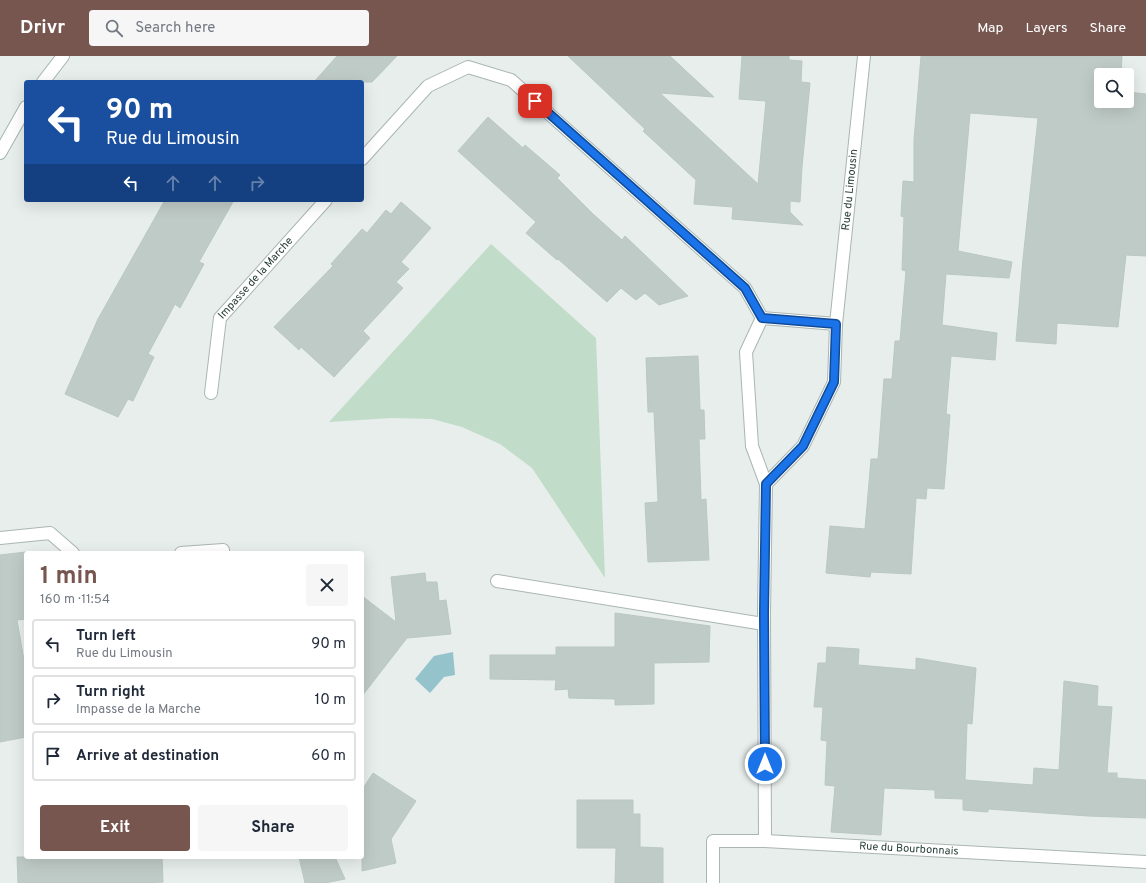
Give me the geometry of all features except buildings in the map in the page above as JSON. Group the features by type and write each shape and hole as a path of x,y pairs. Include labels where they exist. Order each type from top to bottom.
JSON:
{"street":[{"path":"45,80 63,56"},
{"name":"Rue du Limousin","path":"766,484 803,446 834,382 836,324 864,56"},
{"path":"364,158 428,86 468,67 511,80 745,288 762,318"},
{"path":"0,153 24,111"},
{"name":"Impasse de la Marche","path":"211,393 220,318 324,202"},
{"path":"762,318 836,324"},
{"path":"762,318 746,352 752,446 766,484 764,624 765,841"},
{"path":"0,538 50,533 71,551"},
{"path":"209,551 223,551"},
{"path":"497,581 764,624"},
{"name":"Rue du Bourbonnais","path":"713,883 713,841 765,841 1146,862"}],"green space":[{"path":"491,244 596,338 605,578 532,468 500,444 462,427 432,419 391,418 329,422"}],"water":[{"path":"453,652 455,675 444,677 430,693 415,679 434,656"}],"route":[{"path":"535,101 745,288 762,318 836,324 834,382 803,446 766,484 764,613 765,764"}]}
